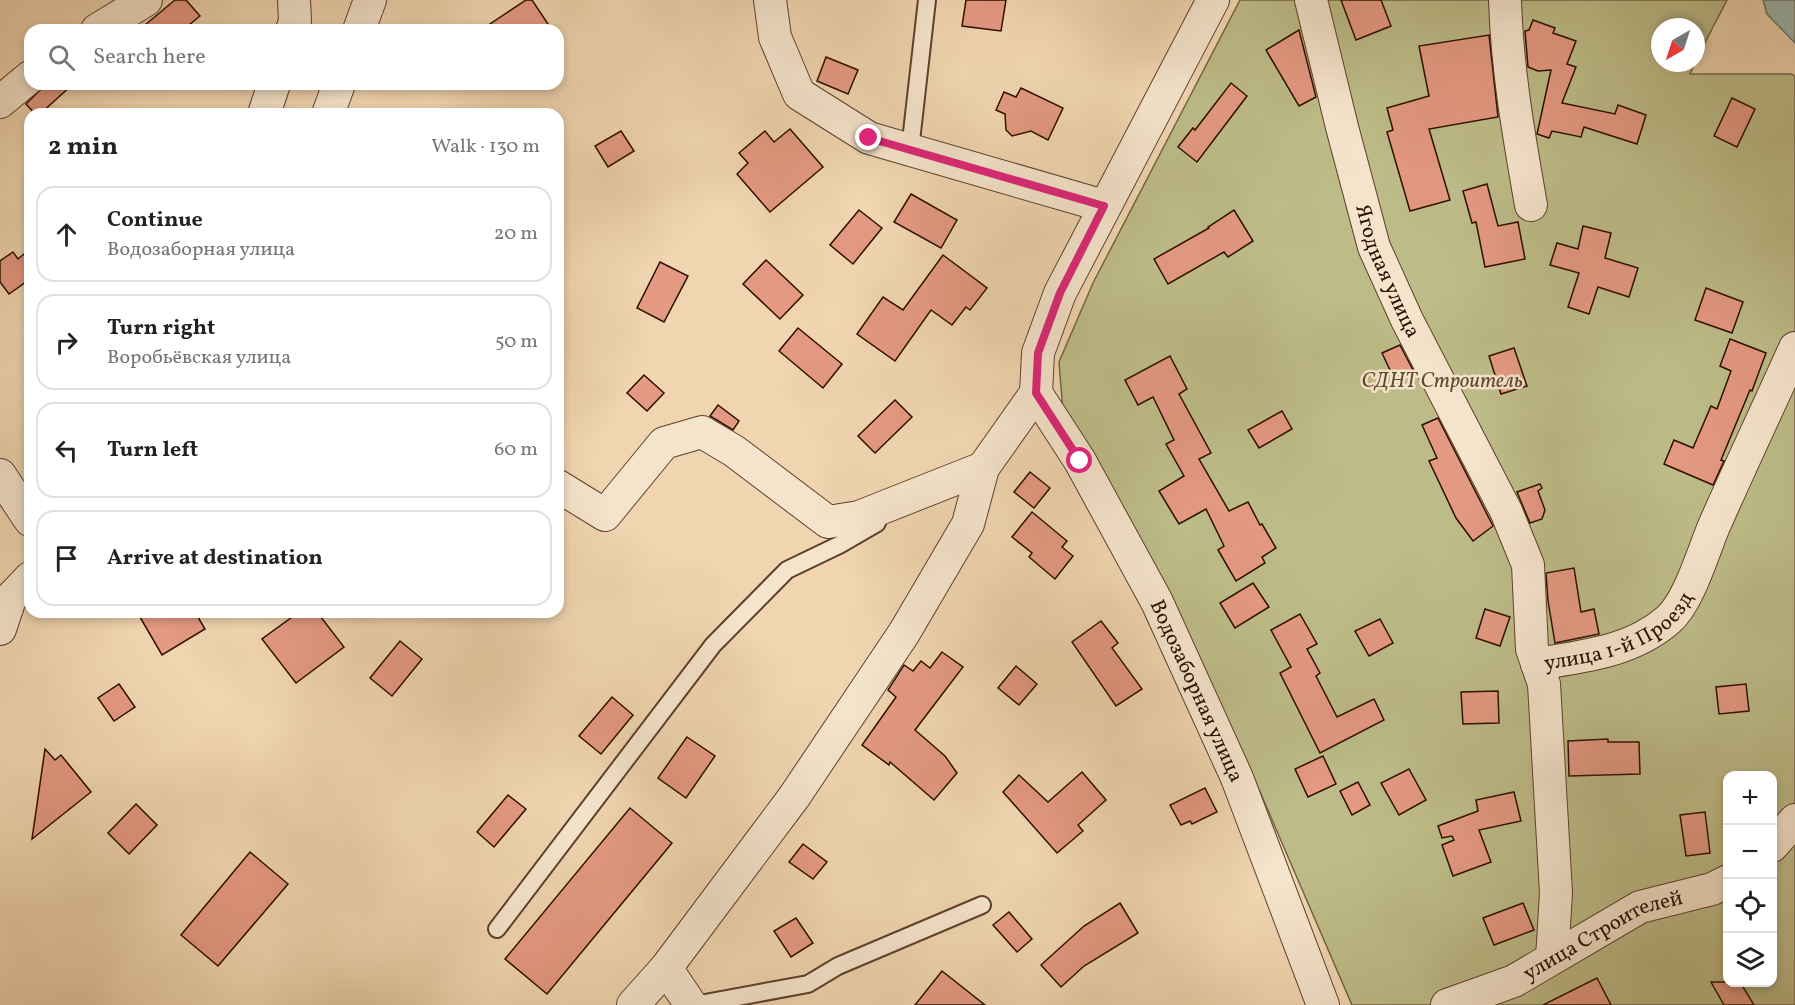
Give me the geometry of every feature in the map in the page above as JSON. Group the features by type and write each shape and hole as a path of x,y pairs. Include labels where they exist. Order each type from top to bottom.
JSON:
{"street":[{"path":"107,24 146,0"},
{"path":"294,0 294,24"},
{"path":"361,24 370,0"},
{"path":"770,0 775,36 799,94 869,138 1104,206"},
{"path":"633,1005 666,968 794,797 904,633 968,524 983,468 1036,393 1038,353 1060,293 1213,0"},
{"name":"Ягодная улица","path":"1311,0 1374,248 1407,320 1506,511 1528,565 1532,649 1537,664"},
{"path":"1505,0 1509,68 1531,205"},
{"path":"0,102 24,82"},
{"path":"266,108 272,90"},
{"path":"330,108 337,90"},
{"name":"улица 1-й Проезд","path":"1552,958 1556,893 1544,684 1537,664 1603,653 1631,644 1656,630 1671,618 1683,601 1795,348"},
{"name":"Водозаборная улица","path":"1036,393 1080,461 1157,602 1237,778 1322,1005"},
{"path":"564,490 605,515 664,443 702,432 734,451 828,522 858,517 983,468"},
{"path":"0,475 24,511"},
{"path":"0,629 10,594"},
{"path":"1777,841 1795,820"},
{"name":"улица Строителей","path":"1447,1005 1514,981 1640,907 1712,889 1723,884"},
{"path":"666,968 692,1005"}],"lane":[{"path":"910,150 927,0"},
{"path":"497,929 713,645 787,570 839,545 943,484"},
{"path":"692,1005 808,984 838,966 982,905"}],"green space":[{"name":"СДНТ Строитель","path":"1240,0 1727,0 1705,43 1705,18 1651,18 1651,72 1791,74 1795,76 1795,1005 1352,1005 1251,771 1064,425 1059,362 1093,283"}],"water":[{"path":"1763,0 1795,0 1795,43 1767,14"}],"building":[{"path":"175,0 186,0 200,16 190,24 146,24"},
{"path":"526,0 532,0 548,24 490,24"},
{"path":"966,0 1006,0 1001,31 962,26"},
{"path":"1341,0 1381,0 1391,26 1356,40"},
{"path":"1533,20 1555,28 1553,33 1576,41 1567,64 1576,67 1562,103 1615,114 1618,105 1646,115 1637,144 1584,127 1581,137 1552,131 1549,138 1537,134 1551,70 1538,71 1528,67 1525,31 1529,30"},
{"path":"1299,30 1316,97 1299,106 1266,50"},
{"path":"1489,35 1498,117 1429,129 1450,200 1410,211 1387,132 1393,130 1387,108 1429,96 1419,46"},
{"path":"826,57 858,70 848,94 817,81"},
{"path":"1231,83 1247,96 1197,162 1178,147 1193,128 1195,130"},
{"path":"1021,88 1063,108 1048,140 1031,131 1012,136 1006,130 1005,114 996,110 1004,92 1016,97"},
{"path":"40,90 66,90 47,108 30,108 26,104"},
{"path":"1732,98 1755,109 1737,147 1714,136"},
{"path":"790,129 823,167 770,212 737,174 748,163 739,153 765,131 774,142"},
{"path":"621,131 634,151 608,167 595,146"},
{"path":"1487,184 1498,226 1518,222 1525,259 1485,267 1476,222 1472,223 1463,191"},
{"path":"911,194 957,220 941,248 894,222"},
{"path":"859,210 882,228 853,264 830,245"},
{"path":"1234,210 1253,241 1228,257 1224,252 1168,284 1154,259 1209,228"},
{"path":"1583,226 1611,233 1605,258 1638,268 1629,297 1598,287 1589,314 1568,307 1579,273 1550,265 1557,243 1578,249"},
{"path":"13,252 18,259 24,254 24,283 9,294 0,282 0,261"},
{"path":"943,255 987,288 970,310 966,307 952,325 931,310 895,361 857,334 883,297 903,310"},
{"path":"766,260 803,295 780,319 743,284"},
{"path":"660,262 688,276 664,322 637,308"},
{"path":"1706,288 1743,302 1732,333 1695,320"},
{"path":"798,328 842,364 823,388 779,351"},
{"path":"1730,339 1766,353 1752,391 1750,390 1721,460 1724,461 1713,485 1664,464 1674,440 1693,448 1711,406 1717,409 1731,371 1720,366"},
{"path":"1400,345 1414,372 1395,381 1382,353"},
{"path":"1514,348 1527,386 1501,394 1489,356"},
{"path":"1170,356 1187,389 1179,394 1211,453 1199,459 1229,511 1248,502 1276,548 1262,557 1265,563 1236,581 1218,550 1224,546 1206,509 1179,524 1159,491 1184,476 1166,444 1174,440 1153,397 1138,405 1125,380"},
{"path":"644,375 664,393 647,411 627,393"},
{"path":"895,400 912,417 875,453 858,436"},
{"path":"718,405 739,421 733,430 710,416"},
{"path":"1282,411 1292,429 1259,448 1248,430"},
{"path":"1438,418 1493,526 1473,541 1456,518 1429,461 1437,458 1422,425"},
{"path":"1030,472 1050,488 1034,508 1014,492"},
{"path":"1540,484 1542,488 1538,491 1545,510 1542,519 1530,523 1517,492"},
{"path":"1032,512 1067,541 1062,547 1073,556 1055,579 1029,557 1032,553 1012,537"},
{"path":"1574,568 1581,612 1594,609 1599,634 1555,643 1546,573"},
{"path":"1253,583 1269,607 1235,628 1220,603"},
{"path":"1485,609 1510,617 1500,646 1476,638"},
{"path":"1300,614 1317,644 1307,649 1320,673 1316,676 1337,717 1374,699 1384,720 1320,753 1280,673 1291,667 1271,630"},
{"path":"140,618 199,618 205,629 162,655"},
{"path":"291,618 322,618 344,647 296,683 262,639"},
{"path":"1380,619 1393,643 1369,656 1355,631"},
{"path":"1101,621 1118,643 1112,648 1142,689 1116,706 1072,642"},
{"path":"400,641 422,659 392,696 370,678"},
{"path":"942,652 963,667 915,730 945,756 957,773 934,800 890,762 889,765 862,745 896,697 888,690 904,665 913,671 921,661 930,668"},
{"path":"1016,666 1037,684 1019,705 998,688"},
{"path":"119,684 135,707 114,721 98,698"},
{"path":"1746,684 1749,711 1719,714 1716,687"},
{"path":"1498,691 1499,723 1463,724 1461,692"},
{"path":"612,697 633,715 601,754 579,736"},
{"path":"687,737 715,756 686,798 658,778"},
{"path":"1608,739 1608,742 1639,742 1640,774 1569,776 1568,741"},
{"path":"45,749 55,760 61,755 91,792 32,839"},
{"path":"1323,756 1336,784 1308,797 1295,769"},
{"path":"1409,769 1426,800 1399,815 1381,783"},
{"path":"1082,772 1106,800 1078,825 1083,831 1057,853 1003,792 1019,775 1048,802"},
{"path":"1358,782 1370,805 1352,815 1340,791"},
{"path":"1205,788 1217,812 1192,824 1190,821 1181,825 1170,805"},
{"path":"1514,792 1521,821 1479,830 1491,862 1453,876 1442,845 1454,840 1452,836 1442,838 1438,826 1478,811 1476,800"},
{"path":"508,795 526,809 494,847 477,832"},
{"path":"136,804 157,825 129,854 108,833"},
{"path":"630,808 672,843 547,994 505,959"},
{"path":"1705,812 1710,853 1686,856 1680,815"},
{"path":"803,844 827,862 813,879 789,862"},
{"path":"250,852 288,884 218,966 181,935"},
{"path":"1120,903 1138,933 1084,966 1061,987 1041,965 1084,926"},
{"path":"1523,903 1534,930 1494,945 1483,918"},
{"path":"1009,912 1032,939 1017,952 993,925"},
{"path":"796,918 813,943 791,957 774,931"},
{"path":"942,971 985,1005 915,1005"},
{"path":"1597,978 1611,1005 1543,1005"},
{"path":"1711,982 1723,982 1723,987 1743,987 1754,1005 1724,1005"}],"route":[{"path":"869,138 1104,206 1060,293 1038,353 1036,393 1080,461"}]}
